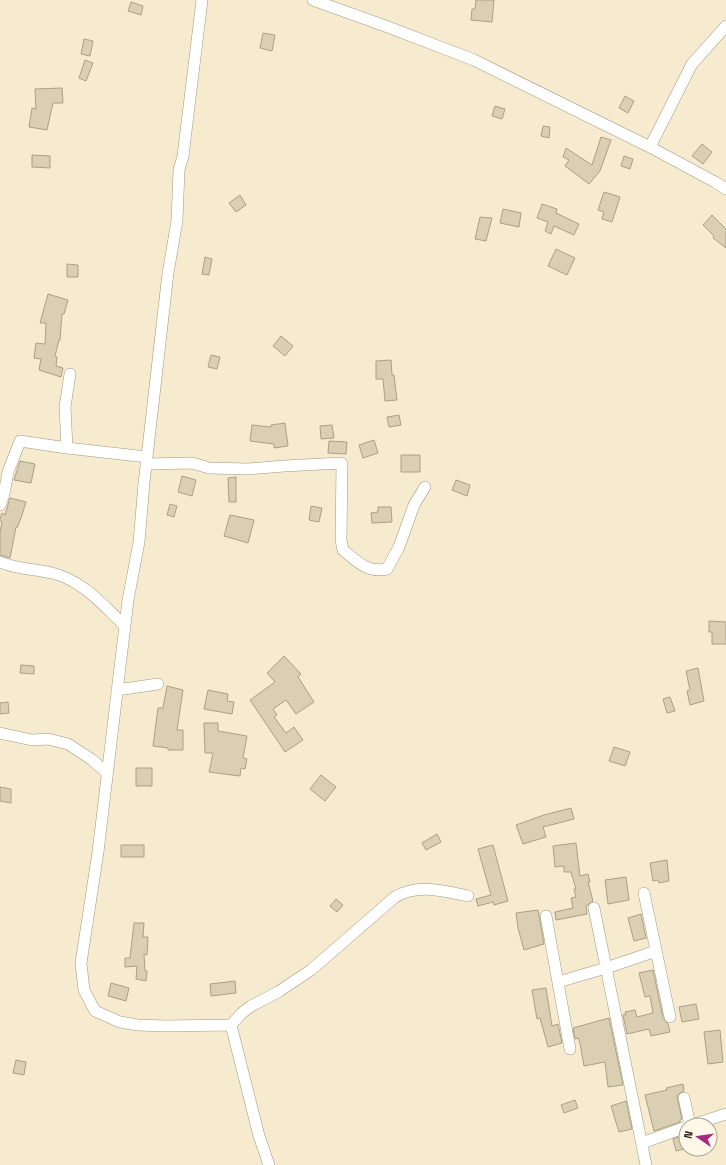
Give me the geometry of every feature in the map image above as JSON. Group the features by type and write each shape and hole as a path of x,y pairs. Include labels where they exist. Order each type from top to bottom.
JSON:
{"street":[{"path":"202,0 183,156 179,170 177,221 168,272 139,542 124,625 98,852 81,963 84,990 95,1010 120,1022 138,1025 165,1026 231,1025 251,1006 278,992 311,970 395,897 402,893 414,890 434,889 468,896"},
{"path":"313,0 388,26 474,60 650,147 726,189"},
{"path":"650,147 692,64 726,26"},
{"path":"67,448 65,407 70,374"},
{"path":"0,505 8,472 20,441 147,460 192,463 210,468 248,470 284,466 341,463 341,540 343,550 367,568 378,571 387,569 399,547 414,505 425,487"},
{"path":"0,562 10,567 52,573 67,578 83,587 124,625"},
{"path":"117,690 158,684"},
{"path":"0,733 32,740 48,740 68,744 91,759 107,773"},
{"path":"644,893 670,1017"},
{"path":"594,908 646,1165"},
{"path":"546,916 570,1048"},
{"path":"558,982 656,951"},
{"path":"231,1025 259,1136 269,1165"},
{"path":"684,1098 689,1117"},
{"path":"716,1117 726,1114"},
{"path":"642,1143 678,1130"}],"building":[{"path":"476,0 494,0 492,22 471,20 472,9 475,9"},
{"path":"131,2 143,6 141,15 128,11"},
{"path":"263,33 275,35 272,51 260,48"},
{"path":"84,39 93,41 90,56 81,54"},
{"path":"85,60 93,63 86,81 79,78"},
{"path":"62,88 63,103 53,103 47,130 29,127 32,108 36,109 35,89"},
{"path":"625,96 634,101 628,113 619,108"},
{"path":"495,106 505,109 502,119 492,116"},
{"path":"543,126 550,127 549,138 541,136"},
{"path":"601,137 611,140 600,171 589,184 565,166 569,160 563,157 566,148 592,165"},
{"path":"702,144 712,152 703,164 692,156"},
{"path":"32,155 50,156 50,168 32,167"},
{"path":"624,156 633,159 630,169 621,166"},
{"path":"604,192 620,197 612,222 602,219 604,212 598,210"},
{"path":"240,195 246,205 236,212 229,203"},
{"path":"542,204 557,209 556,213 579,224 574,235 554,226 551,234 545,231 548,222 537,218"},
{"path":"503,209 521,213 519,227 500,223"},
{"path":"712,215 726,229 726,248 713,238 714,236 703,225"},
{"path":"480,217 492,218 486,241 475,239"},
{"path":"556,249 575,258 567,275 548,266"},
{"path":"205,257 212,259 209,275 202,274"},
{"path":"67,264 78,265 78,277 67,277"},
{"path":"48,294 68,300 64,314 62,314 60,340 55,356 57,357 56,366 63,368 61,377 39,370 41,359 34,358 36,343 45,344 46,323 40,323"},
{"path":"281,336 293,346 285,356 273,346"},
{"path":"211,355 220,357 217,369 208,367"},
{"path":"391,360 392,375 394,375 397,400 385,401 383,379 376,379 376,361"},
{"path":"399,415 401,425 389,427 387,417"},
{"path":"285,423 288,446 274,448 274,444 250,441 252,425 271,427 271,425"},
{"path":"332,425 334,438 321,439 320,426"},
{"path":"374,440 378,453 363,458 359,445"},
{"path":"329,441 347,442 346,454 328,453"},
{"path":"401,455 420,455 420,472 401,472"},
{"path":"20,461 35,464 31,483 14,480"},
{"path":"182,476 196,480 192,496 178,492"},
{"path":"236,477 236,502 229,502 228,478"},
{"path":"456,480 470,485 467,496 452,490"},
{"path":"10,498 26,502 17,528 16,527 10,558 0,555 0,533 2,522 0,519 2,513 5,515"},
{"path":"170,504 177,506 174,517 167,515"},
{"path":"311,506 322,508 319,522 309,520"},
{"path":"378,507 391,507 392,522 372,523 371,513 378,512"},
{"path":"230,515 254,520 248,543 224,536"},
{"path":"709,621 726,622 726,644 712,644 712,632 709,632"},
{"path":"284,656 301,674 298,677 314,702 296,714 286,700 273,709 277,715 274,717 286,733 294,727 303,740 285,752 250,700 275,682 267,673"},
{"path":"21,665 34,666 34,674 20,673"},
{"path":"698,668 704,701 690,705 687,691 690,690 686,671"},
{"path":"167,686 183,690 177,730 183,730 183,750 168,750 168,748 153,746 158,708 163,708"},
{"path":"208,690 228,694 227,701 234,702 232,714 204,709"},
{"path":"670,697 675,711 667,713 663,699"},
{"path":"8,702 9,713 0,714 0,703"},
{"path":"204,723 218,723 218,731 247,736 243,758 247,759 245,769 241,768 240,776 209,772 213,753 205,753"},
{"path":"614,747 630,752 625,766 609,761"},
{"path":"136,768 152,768 152,786 136,786"},
{"path":"321,775 336,787 325,801 310,789"},
{"path":"0,787 11,789 11,803 0,801"},
{"path":"571,808 574,819 543,827 546,837 523,844 516,825 544,815"},
{"path":"437,834 441,842 426,850 422,843"},
{"path":"576,843 580,876 588,874 590,882 588,882 593,901 586,906 587,914 556,920 555,912 573,908 571,898 576,897 574,889 576,889 571,872 564,872 564,866 555,867 553,846"},
{"path":"121,845 144,845 144,857 121,857"},
{"path":"493,845 508,901 494,905 493,902 478,906 476,899 491,895 478,849"},
{"path":"667,860 669,881 659,883 658,880 653,881 650,863"},
{"path":"626,877 629,900 608,904 605,880"},
{"path":"336,899 343,905 337,912 330,906"},
{"path":"538,910 544,944 524,950 518,928 516,913"},
{"path":"641,914 646,938 634,941 628,918"},
{"path":"134,923 144,923 143,937 148,937 147,955 144,954 145,971 147,971 146,981 136,979 137,966 125,967 125,958 130,958"},
{"path":"653,970 663,1018 668,1024 670,1032 651,1036 649,1029 627,1034 623,1015 626,1015 625,1012 635,1010 637,1017 653,1013 650,996 645,997 639,973"},
{"path":"235,981 236,993 211,996 210,984"},
{"path":"111,983 129,988 126,1001 108,996"},
{"path":"546,988 552,1026 558,1024 562,1043 548,1047 540,1018 537,1019 532,990"},
{"path":"696,1004 699,1019 682,1022 679,1007"},
{"path":"609,1018 623,1085 608,1087 605,1062 584,1066 580,1043 578,1038 575,1039 573,1028"},
{"path":"720,1030 723,1062 708,1064 704,1032"},
{"path":"16,1060 26,1062 24,1075 13,1073"},
{"path":"683,1084 684,1091 677,1096 682,1117 678,1117 678,1123 654,1131 645,1095 667,1090 666,1088"},
{"path":"575,1100 578,1108 564,1113 561,1105"},
{"path":"626,1101 632,1129 619,1132 611,1106"},
{"path":"678,1137 678,1150 676,1151 673,1139"}]}
